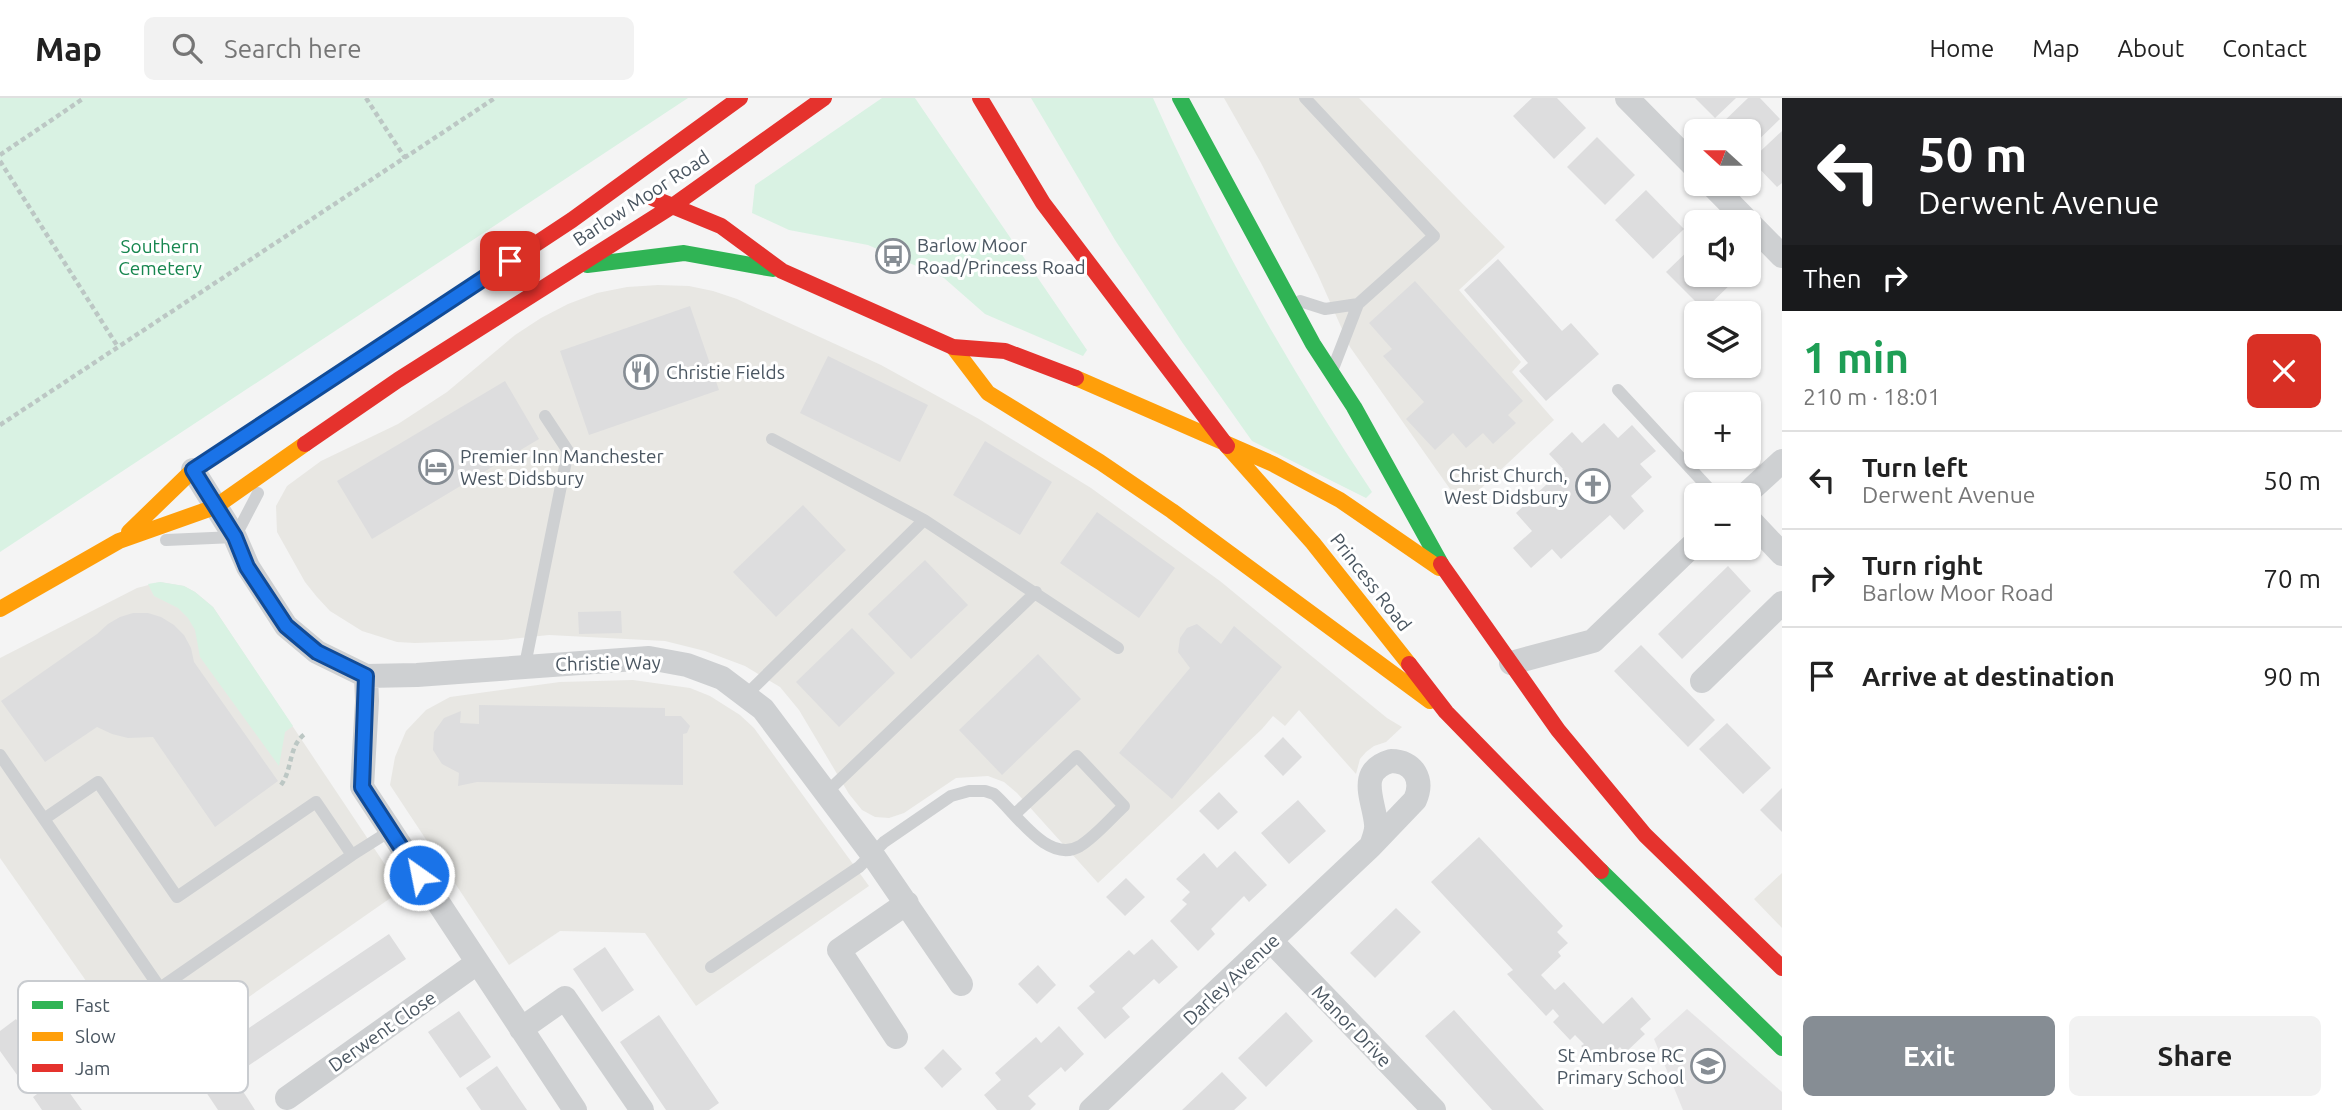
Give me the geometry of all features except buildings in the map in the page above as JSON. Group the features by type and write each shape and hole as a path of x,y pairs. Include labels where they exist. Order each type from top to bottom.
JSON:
{"main road":[{"name":"Barlow Moor Road","path":"119,541 193,470 572,220 740,98"},
{"name":"Barlow Moor Road","path":"0,609 119,541 215,507 398,380 674,205 824,98"},
{"name":"Princess Road","path":"980,98 1043,203 1225,443 1313,543 1446,712 1601,871 1782,1048"},
{"path":"1180,98 1286,294 1354,407 1447,574 1559,730 1645,835 1782,968"},
{"path":"618,187 674,205 721,226 782,271 953,347 1005,351 1076,378 1273,464 1340,500 1447,574"},
{"path":"573,267 684,253 782,271"},
{"path":"953,347 988,393 1086,453 1172,511 1446,712"}],"street":[{"path":"1628,98 1684,156"},
{"path":"1723,196 1782,256"},
{"path":"1758,483 1782,461"},
{"path":"193,470 235,537 247,567 286,626 317,652 366,676 362,787 575,1110"},
{"path":"1761,532 1782,554"},
{"path":"1511,663 1593,641 1684,554"},
{"path":"1702,681 1782,603"},
{"name":"Christie Way","path":"366,676 649,658 687,664 722,678 763,709 872,854 961,984"},
{"name":"Darley Avenue","path":"1091,1110 1371,846"},
{"path":"896,1037 839,950 907,903"},
{"name":"Manor Drive","path":"1271,941 1434,1110"},
{"name":"Derwent Close","path":"287,1098 477,963"},
{"path":"521,1029 565,998 642,1110"}],"lane":[{"path":"1306,98 1434,236 1358,304 1331,372"},
{"path":"1286,294 1325,309 1358,304"},
{"path":"1618,390 1704,483"},
{"path":"525,665 568,451 545,416"},
{"path":"772,439 924,520 1118,648"},
{"path":"119,541 235,537 269,471"},
{"path":"746,695 924,520"},
{"path":"827,792 1036,592"},
{"path":"0,755 155,981"},
{"path":"711,967 859,867 884,842 951,796 969,790 985,790 994,794 1045,845 1062,852 1083,845 1125,806 1077,756 1015,814"},
{"path":"44,819 98,782 177,897 316,802 352,855"},
{"path":"170,981 390,831"}],"path":[{"path":"0,155 84,98"},
{"path":"366,98 405,158"},
{"path":"0,425 495,98"},
{"path":"0,161 118,347"},
{"path":"281,785 287,777 295,743 305,734"}],"shaded area":[{"path":"1224,98 1359,98 1505,247 1459,290 1521,362 1512,372 1554,420 1462,506 1350,347 1318,275 1261,163"},
{"path":"658,285 689,286 737,299 881,365 979,419 1091,488 1220,581 1387,718 1402,727 1386,742 1366,752 1360,759 1356,774 1299,710 1285,726 1273,716 1098,883 1017,793 1004,782 988,776 956,778 904,813 889,818 875,817 862,810 849,794 799,710 780,687 745,666 705,651 665,641 549,635 502,640 397,642 362,631 330,611 305,582 277,532 276,506 287,486 321,461 398,424 447,392 515,335 541,318 597,293"},
{"path":"160,582 184,586 213,607 402,890 248,997 248,981 86,981 0,858 0,658 137,588"},
{"path":"633,680 690,688 710,696 740,715 754,728 869,886 696,1006 645,933 560,931 509,965 390,785 395,757 406,731 426,710 450,697 560,682"},
{"path":"1782,873 1782,928 1754,899"},
{"name":"St Ambrose RC Primary School","path":"1687,1009 1782,1092 1782,1110 1683,1110 1654,1039"}],"green space":[{"name":"Southern Cemetery","path":"0,98 688,98 0,552"},
{"path":"882,98 915,98 1087,350 1083,356 985,314 944,278 868,245 789,230 752,213 755,185"},
{"path":"1031,98 1153,98 1201,200 1254,300 1311,397 1372,492 1366,498 1252,441 1115,240"},
{"path":"160,582 184,586 213,607 293,726 285,732 279,766 200,657 195,630 188,618 178,608 154,596 148,584"}],"traffic: fast":[{"path":"1180,98 1313,344 1354,407 1441,564"},
{"path":"587,265 684,253 773,269"},
{"path":"1601,871 1782,1048"}],"traffic: slow":[{"path":"129,532 193,470 442,306"},
{"path":"953,347 988,393 1100,462 1172,511 1430,701"},
{"path":"1076,378 1273,464 1340,500 1439,568"},
{"path":"0,609 119,541 215,507 305,444"},
{"path":"1227,446 1313,543 1409,664"}],"traffic: jam":[{"path":"442,306 572,220 740,98"},
{"path":"305,444 398,380 674,205 824,98"},
{"path":"980,98 1043,203 1227,446"},
{"path":"653,198 721,226 782,271 953,347 1005,351 1076,378"},
{"path":"1441,564 1558,730 1645,835 1782,968"},
{"path":"1409,664 1446,712 1601,871"}],"place":[{"name":"Barlow Moor Road/Princess Road","path":"893,256"},
{"name":"Christie Fields","path":"641,372"},
{"name":"Premier Inn Manchester West Didsbury","path":"436,467"},
{"name":"Christ Church, West Didsbury","path":"1593,486"},
{"name":"St Ambrose RC Primary School","path":"1708,1066"}],"route":[{"path":"419,875 362,787 366,676 317,652 286,626 247,567 235,537 193,470 510,261"}]}
